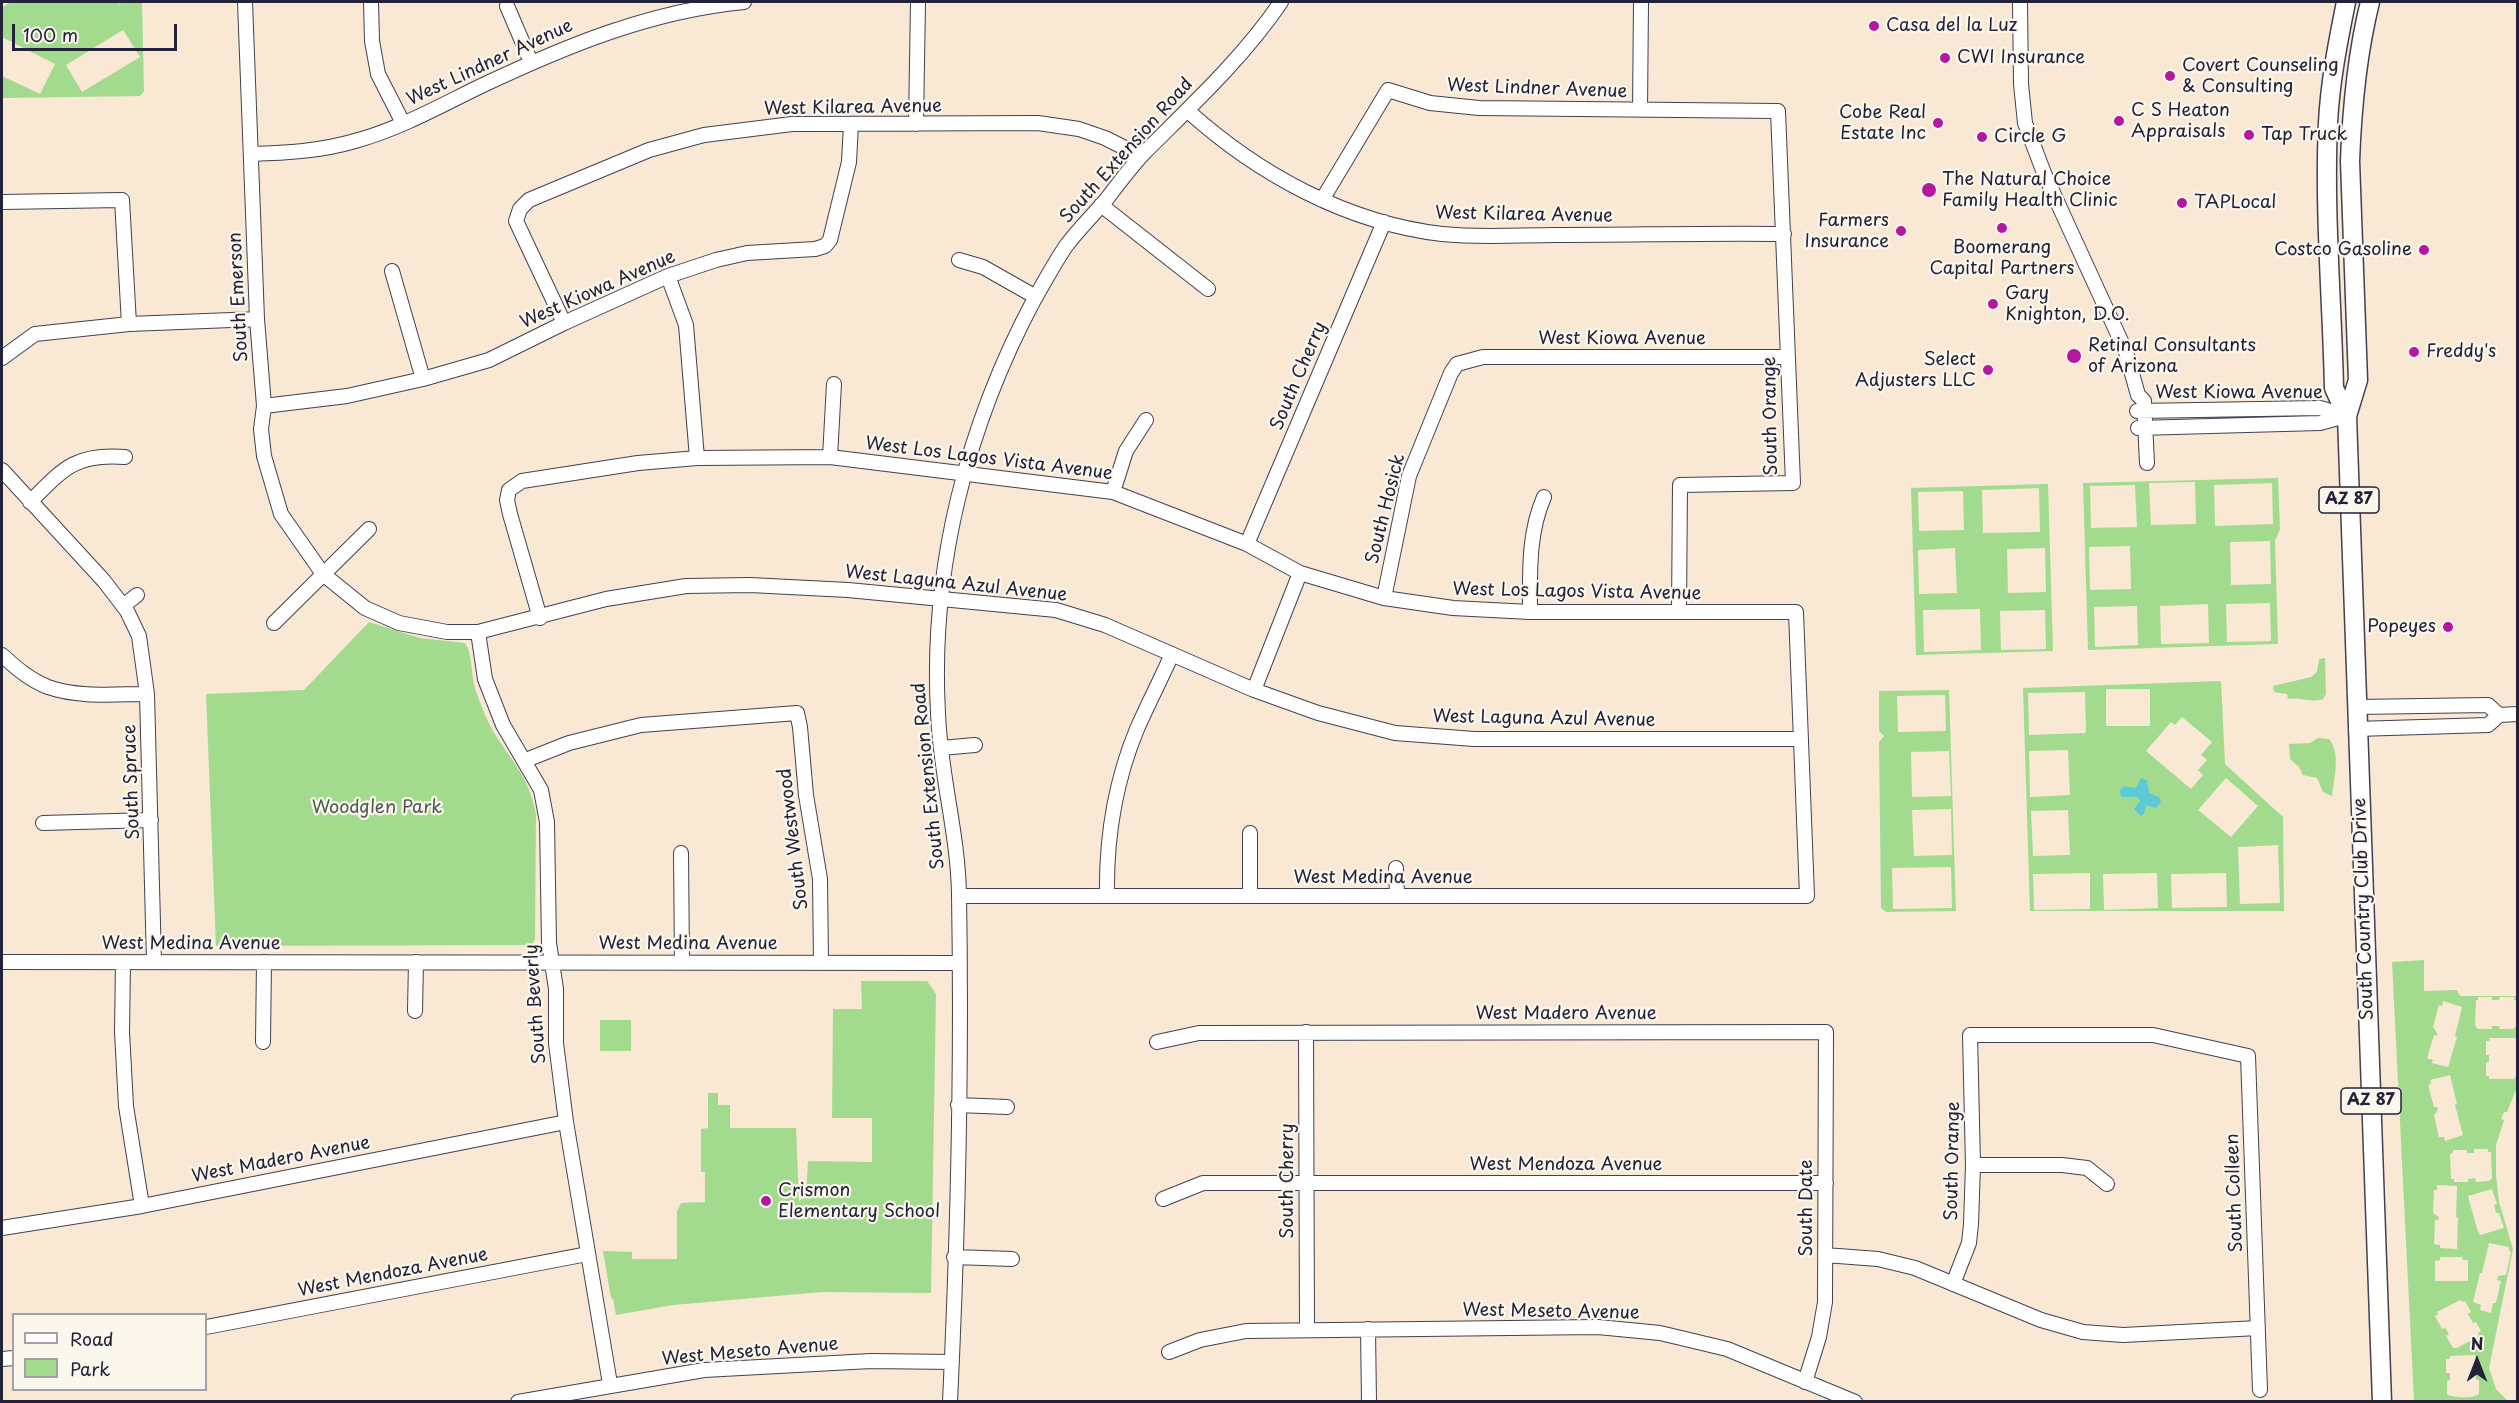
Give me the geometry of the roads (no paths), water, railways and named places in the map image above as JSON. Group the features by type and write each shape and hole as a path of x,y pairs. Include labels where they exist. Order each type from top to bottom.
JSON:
{"main road":[{"name":"South Country Club Drive","path":"2346,2 2334,71 2327,161 2334,388 2347,416"},
{"name":"South Country Club Drive","path":"2370,2 2357,61 2351,130 2350,161 2358,380 2347,416 2355,707 2382,1401"}],"street":[{"name":"South Emerson","path":"245,2 258,319 264,405 261,429 264,456 281,514 323,574"},
{"path":"371,2 372,40 378,74 403,123"},
{"name":"West Lindner Avenue","path":"251,154 301,152 355,141 403,123 531,62 590,37 675,12 744,2"},
{"path":"916,124 918,2"},
{"name":"South Extension Road","path":"950,1401 958,1106 959,896 955,848 941,748 936,662 940,600 950,533 963,474 983,410 1036,297 1066,246 1142,156 1188,111 1269,19 1281,2"},
{"path":"1641,2 1641,110"},
{"path":"2020,2 2021,84 2025,123 2044,173 2126,352 2138,395 2134,402 2139,411 2142,463"},
{"path":"507,6 531,62"},
{"name":"West Lindner Avenue","path":"1322,200 1388,90 1430,103 1479,108 1779,111"},
{"name":"West Kilarea Avenue","path":"1188,111 1218,139 1266,171 1322,200 1384,222 1442,234 1784,234"},
{"name":"South Orange","path":"1679,612 1680,485 1793,483 1779,111"},
{"name":"West Kilarea Avenue","path":"564,323 516,221 520,209 529,200 649,150 704,135 792,124 1038,123 1079,129 1142,156"},
{"name":"West Kiowa Avenue","path":"264,405 347,396 423,379 489,360 668,276 716,260 747,254 815,249 825,246 830,240 846,179 851,124"},
{"path":"2,202 122,200 129,324"},
{"path":"1101,205 1208,289"},
{"name":"South Cherry","path":"1247,544 1384,222"},
{"path":"960,260 983,267 1036,297"},
{"path":"392,271 423,379"},
{"path":"668,276 686,325 697,458"},
{"path":"2,358 35,334 129,324 258,319"},
{"name":"West Kiowa Avenue","path":"1457,364 1483,357 1788,357"},
{"name":"South Hosick","path":"1384,598 1409,476 1451,373 1457,364"},
{"path":"830,457 834,384"},
{"name":"West Kiowa Avenue","path":"2139,411 2320,408 2347,416"},
{"name":"West Kiowa Avenue","path":"2140,428 2320,423 2347,416"},
{"path":"1113,492 1126,451 1146,420"},
{"path":"30,502 63,470 78,461 92,457 125,457"},
{"name":"West Los Lagos Vista Avenue","path":"540,618 507,500 509,490 522,482 638,463 697,458 830,457 1113,492 1247,544 1300,573 1384,598 1453,608 1530,612 1796,612 1801,739"},
{"name":"South Spruce","path":"2,470 104,581 123,606 139,636 147,694 154,962"},
{"path":"1530,612 1531,545 1536,516 1544,497"},
{"path":"274,623 369,529"},
{"path":"1254,690 1300,573"},
{"name":"West Laguna Azul Avenue","path":"323,574 365,608 399,623 447,632 478,632 540,618 606,599 686,586 750,585 848,590 1056,610 1105,625 1254,690 1318,713 1406,734 1474,739 1801,739"},
{"path":"123,606 137,595"},
{"name":"South Beverly","path":"478,632 485,679 503,725 542,790 547,822 550,961 556,989 556,1043 566,1122 610,1384"},
{"path":"1107,896 1108,853 1115,800 1137,729 1172,654"},
{"path":"2,655 22,673 49,687 78,693 147,694"},
{"path":"2355,707 2488,705 2499,715"},
{"name":"South Westwood","path":"526,760 569,743 641,725 796,713 800,727 806,795 820,879 821,962"},
{"path":"2356,729 2488,725 2499,715 2517,714"},
{"name":"West Medina Avenue","path":"959,896 1807,896 1801,739"},
{"path":"941,748 975,744"},
{"path":"43,823 151,820"},
{"path":"1250,833 1250,896"},
{"path":"681,853 682,962"},
{"path":"1396,868 1397,896"},
{"name":"West Medina Avenue","path":"2,962 960,963"},
{"path":"123,962 122,1032 126,1106 142,1206"},
{"path":"263,1042 264,962"},
{"path":"415,1011 416,962"},
{"name":"South Cherry","path":"1306,1032 1306,1329"},
{"name":"West Madero Avenue","path":"1157,1042 1199,1033 1826,1032"},
{"name":"South Date","path":"1805,1382 1819,1337 1825,1302 1826,1032"},
{"name":"South Orange","path":"1953,1284 1969,1244 1973,1165 1970,1035 2153,1035 2248,1056"},
{"name":"South Colleen","path":"2248,1056 2260,1390"},
{"path":"958,1106 1007,1107"},
{"name":"West Madero Avenue","path":"2,1228 142,1206 566,1122"},
{"path":"1973,1165 2062,1165 2087,1168 2107,1184"},
{"name":"West Mendoza Avenue","path":"1163,1198 1203,1183 1826,1183"},
{"name":"West Mendoza Avenue","path":"207,1327 587,1254"},
{"path":"1825,1255 1878,1259 1915,1268 2041,1320 2083,1332 2123,1335 2258,1328"},
{"path":"954,1257 1012,1259"},
{"name":"West Meseto Avenue","path":"1168,1352 1200,1340 1246,1331 1598,1327 1660,1333 1727,1349 1855,1401"},
{"path":"1368,1329 1369,1401"},
{"name":"West Meseto Avenue","path":"518,1401 704,1370 796,1363 952,1362"}],"water":[{"path":"2141,778 2147,780 2149,793 2159,797 2161,802 2156,808 2146,805 2144,814 2141,816 2134,809 2140,801 2138,797 2122,797 2119,792 2124,786 2136,788"}],"place":[{"name":"Casa del la Luz","path":"1874,26"},
{"name":"CWI Insurance","path":"1945,58"},
{"name":"Covert Counseling & Consulting","path":"2170,76"},
{"name":"C S Heaton Appraisals","path":"2119,121"},
{"name":"Cobe Real Estate Inc","path":"1938,123"},
{"name":"Tap Truck","path":"2249,135"},
{"name":"Circle G","path":"1982,137"},
{"name":"The Natural Choice Family Health Clinic","path":"1929,190"},
{"name":"TAPLocal","path":"2182,203"},
{"name":"Boomerang Capital Partners","path":"2002,228"},
{"name":"Farmers Insurance","path":"1901,231"},
{"name":"Costco Gasoline","path":"2424,250"},
{"name":"Gary Knighton, D.O.","path":"1993,304"},
{"name":"Freddy's","path":"2414,352"},
{"name":"Retinal Consultants of Arizona","path":"2074,356"},
{"name":"Select Adjusters LLC","path":"1988,370"},
{"name":"Popeyes","path":"2448,627"},
{"name":"Crismon Elementary School","path":"766,1201"}],"park label":[{"name":"Woodglen Park","path":"377,808"}]}
